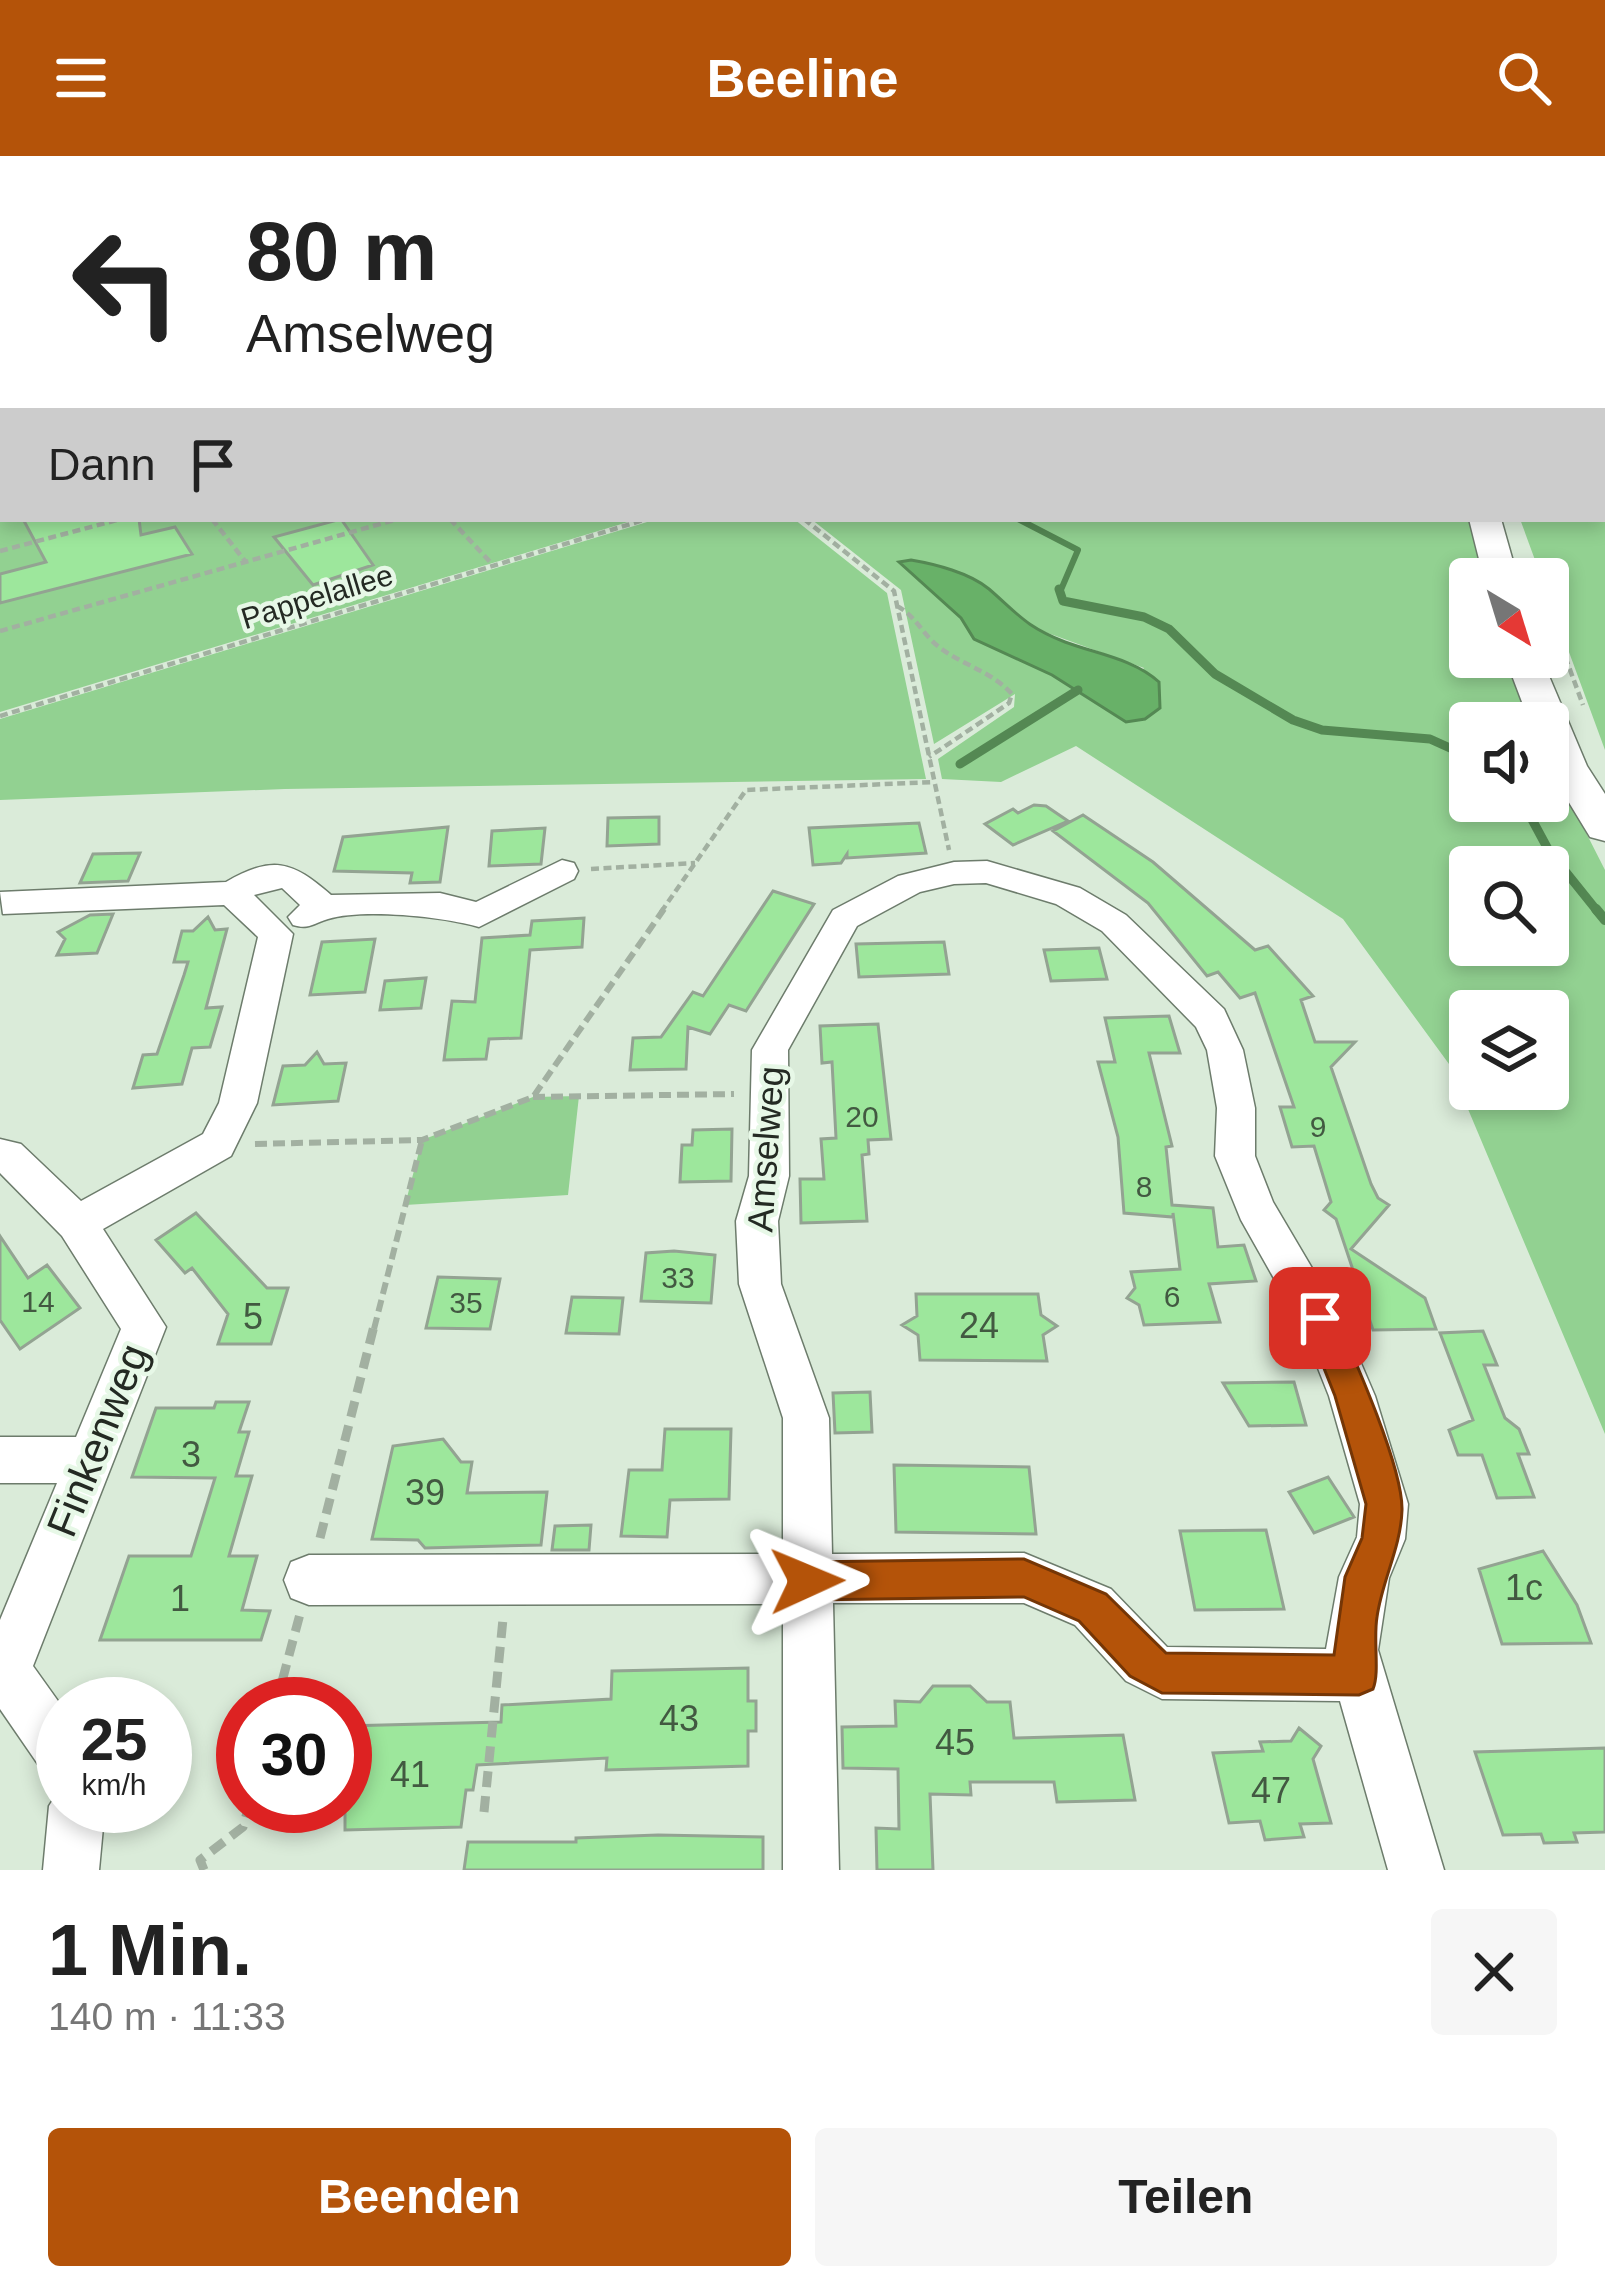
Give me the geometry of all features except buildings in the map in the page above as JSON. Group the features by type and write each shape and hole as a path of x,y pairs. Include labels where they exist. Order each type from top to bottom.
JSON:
{"main road":[{"path":"1486,522 1496,558"},
{"path":"1531,678 1567,766 1605,827"}],"street":[{"path":"77,1224 217,1145 238,1103 275,934 323,907 440,904 479,915 562,871"},
{"name":"Amselweg","path":"811,1870 806,1418 760,1284 757,1221 769,1176 770,1050 845,918 910,884 954,873 987,872 1069,896 1141,945 1211,1018 1226,1050 1236,1108 1235,1156 1255,1208 1320,1318 1352,1396 1384,1504 1381,1539 1364,1577 1352,1650 1415,1870"},
{"path":"3,903 232,893 258,878 290,877 323,907"},
{"path":"232,893 275,934"},
{"name":"Finkenweg","path":"0,1155 7,1155 77,1224 144,1328 2,1671 36,1717"},
{"path":"0,1460 87,1460"},
{"path":"309,1580 1024,1578 1093,1607 1144,1663 1162,1673 1359,1676"},
{"path":"71,1870 74,1833"}],"path":[{"path":"0,550 109,522"},
{"path":"214,522 245,562"},
{"path":"0,632 387,522"},
{"path":"453,522 494,566"},
{"name":"Pappelallee","path":"0,716 637,522"},
{"path":"808,522 894,591 954,873"},
{"path":"897,606 921,621 931,640 994,674 1012,694 1009,703 929,757"},
{"path":"1569,666 1589,720"},
{"path":"533,1096 746,790 934,782"},
{"path":"562,871 695,863"},
{"path":"217,1145 422,1140 533,1096 769,1094"},
{"path":"283,1677 422,1140"},
{"path":"484,1812 507,1580"},
{"path":"204,1870 200,1860 235,1833"}],"shaded area":[{"path":"0,522 628,522 0,712"},
{"path":"647,522 798,522 887,593 926,779 285,789 0,800 0,719"},
{"path":"815,522 1474,522 1483,558 1449,558 1449,678 1518,678 1527,702 1449,702 1449,822 1569,822 1569,799 1605,870 1605,1434 1468,1110 1569,1110 1569,990 1449,990 1449,1064 1343,919 1076,746 1001,782 942,779 938,759 1014,707 1015,694 934,744 901,590","holes":["901,563 938,565 988,587 1010,613 1034,628 1144,668 1108,711 1052,675 974,639 961,618"]},
{"path":"1521,522 1605,522 1605,750 1569,652 1569,558 1534,558"},
{"path":"911,560 972,578 1040,631 1149,674 1159,682 1160,708 1145,719 1126,722 1052,675 974,639 961,618 899,562"},
{"path":"579,1096 568,1195 405,1205 422,1140 533,1097"}],"waterway":[{"path":"1024,522 1078,550 1060,592"},
{"path":"1060,592 1063,601 1144,617 1169,629 1215,674 1293,720 1322,730 1430,739 1449,748"},
{"path":"960,764 1078,690"},
{"path":"1533,822 1549,851 1598,912"},
{"path":"1596,909 1605,920"}],"route":[{"path":"807,1581 1024,1578 1093,1607 1144,1663 1162,1673 1359,1676 1352,1650 1364,1577 1381,1539 1384,1504 1352,1396 1320,1318"}]}
